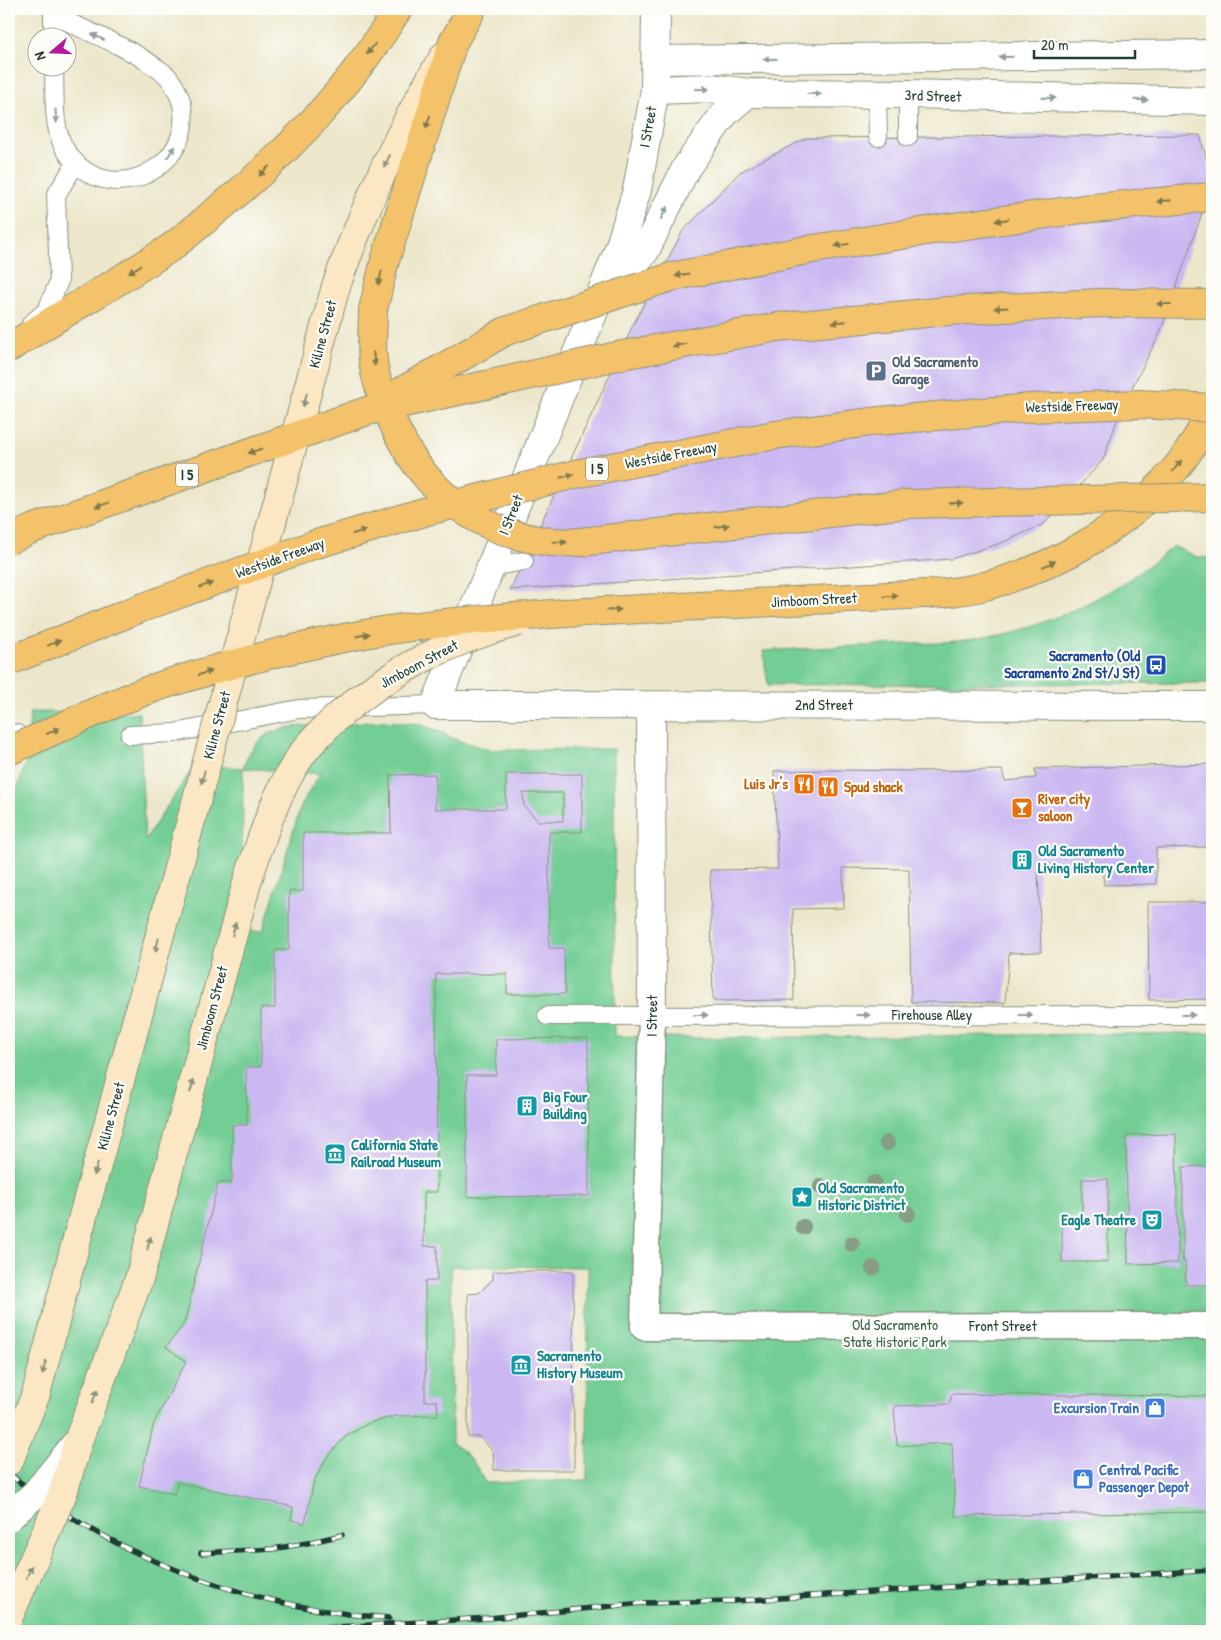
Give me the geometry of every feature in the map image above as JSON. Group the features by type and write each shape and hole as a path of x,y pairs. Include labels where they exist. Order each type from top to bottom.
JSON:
{"main road":[{"path":"9,348 171,247 246,188 287,148 340,90 387,27 398,9"},
{"name":"Kiline Street","path":"12,1450 36,1394 336,286 380,176 416,103 472,9"},
{"path":"452,42 384,264 373,310 372,360 384,401 398,435 414,463 438,491 463,512 494,528 521,536 551,542 581,542 907,504 1212,497"},
{"path":"367,412 506,332 671,278 807,250 945,228 1083,209 1212,197"},
{"name":"I 5","path":"9,540 32,529 367,412 622,355 778,327 948,311 1100,303 1212,304"},
{"name":"Westside Freeway","path":"9,661 141,608 313,545 424,512 576,474 775,434 878,421 1030,408 1139,404 1212,409"},
{"name":"Jimboom Street","path":"9,1616 63,1493 78,1441 139,1279 246,886 265,828 282,787 303,753 324,730 355,701 386,680 432,654 483,633 534,618 566,613 944,593 984,587 1020,576 1088,543 1131,513 1177,467 1199,435 1212,409"},
{"path":"12,739 102,710 171,683 251,659 371,633 448,622 566,613"}],"street":[{"name":"I Street","path":"435,705 619,249 637,190 655,90 657,60 656,9"},
{"path":"657,60 1212,54"},
{"name":"3rd Street","path":"655,90 710,88 748,93 908,94 1212,101"},
{"name":"I Street","path":"588,326 644,251 686,168 725,113 748,93"},
{"name":"2nd Street","path":"435,705 1212,706"},
{"name":"I Street","path":"644,1327 652,1015 651,706"},
{"name":"Front Street","path":"644,1327 1212,1326"},
{"path":"9,1517 35,1494 78,1441"}],"lane":[{"path":"53,28 53,12 143,58 168,76 179,94 183,115 181,136 172,155 153,172 133,180 99,178 80,167 64,149 57,128 54,78"},
{"path":"908,94 908,137"},
{"path":"877,95 878,137"},
{"path":"9,340 48,310 59,281 56,194 76,163"},
{"path":"494,559 532,544"},
{"path":"494,559 524,561"},
{"path":"130,735 174,732 299,709 435,705"},
{"name":"Firehouse Alley","path":"547,1016 1212,1015"}],"green space":[{"path":"1173,546 1197,557 1212,558 1212,683 768,685 763,651 947,643 1000,635 1027,628 1079,607 1128,580"},
{"name":"Old Sacramento State Historic Park","path":"30,712 139,713 145,840 195,764 243,768 251,751 260,740 273,732 291,727 383,721 419,724 459,741 491,750 614,749 615,1036 711,1038 1212,1033 1212,1631 9,1631 9,846 13,801 27,760","holes":["243,768 320,774 299,812 263,931 242,932","451,1266 588,1267 587,1480 485,1483 472,1460 452,1444"]}],"building":[{"name":"Old Sacramento Garage","path":"1200,135 1212,185 1160,333 1121,409 1103,460 1044,524 1004,542 951,559 510,590 635,321 683,231 740,172 806,138"},
{"path":"1212,764 1212,847 1156,848 1156,884 1104,885 1102,868 1038,869 1041,952 1009,953 1005,1003 911,1002 909,869 843,868 844,908 793,909 794,1000 713,1001 710,870 778,869 774,771 1002,770 1005,781 1036,778 1035,769"},
{"name":"California State Railroad Museum","path":"435,774 435,809 506,809 506,774 582,774 582,832 549,832 549,948 564,948 565,994 507,994 507,974 436,974 437,1192 424,1192 424,1246 437,1246 437,1281 425,1281 425,1401 437,1401 438,1415 395,1416 369,1423 345,1437 327,1457 314,1481 305,1523 291,1520 293,1507 177,1482 175,1494 139,1486 154,1423 186,1361 166,1347 184,1324 218,1183 232,1183 232,1125 247,1125 246,1067 261,1067 261,1008 275,1008 275,950 289,950 289,891 303,891 303,833 391,833 390,775","holes":["523,793 563,793 563,821 538,821 524,806"]},
{"path":"1148,902 1212,902 1212,999 1149,1000"},
{"name":"Big Four Building","path":"588,1038 589,1196 467,1197 467,1075 496,1075 496,1039"},
{"name":"Eagle Theatre","path":"1176,1134 1178,1263 1128,1264 1126,1135"},
{"path":"1212,1166 1212,1285 1186,1285 1185,1261 1183,1261 1183,1167"},
{"path":"1082,1179 1108,1179 1108,1262 1062,1262 1062,1219 1082,1219"},
{"name":"Sacramento History Museum","path":"493,1271 573,1271 574,1470 494,1470 493,1451 480,1437 468,1437 468,1294 479,1293 493,1279"},
{"name":"Central Pacific Passenger Depot","path":"952,1394 1212,1396 1212,1512 955,1516 952,1443 897,1446 894,1406 949,1404"}],"railway":[{"path":"9,1474 51,1504 95,1531 140,1555 188,1574 236,1591 286,1603 337,1612 389,1618"},
{"path":"201,1553 273,1549 342,1535"},
{"path":"284,1631 489,1618 643,1603 734,1601 1212,1570"}],"place":[{"name":"Old Sacramento Garage","path":"876,371"},
{"name":"Sacramento (Old Sacramento 2nd St/J St)","path":"1156,665"},
{"name":"Luis Jr's","path":"804,784"},
{"name":"Spud shack","path":"828,787"},
{"name":"River city saloon","path":"1022,808"},
{"name":"Old Sacramento Living History Center","path":"1022,860"},
{"name":"Big Four Building","path":"527,1106"},
{"name":"California State Railroad Museum","path":"335,1154"},
{"name":"Old Sacramento Historic District","path":"802,1197"},
{"name":"Eagle Theatre","path":"1152,1220"},
{"name":"Sacramento History Museum","path":"521,1365"},
{"name":"Excursion Train","path":"1155,1408"},
{"name":"Central Pacific Passenger Depot","path":"1083,1479"}]}
